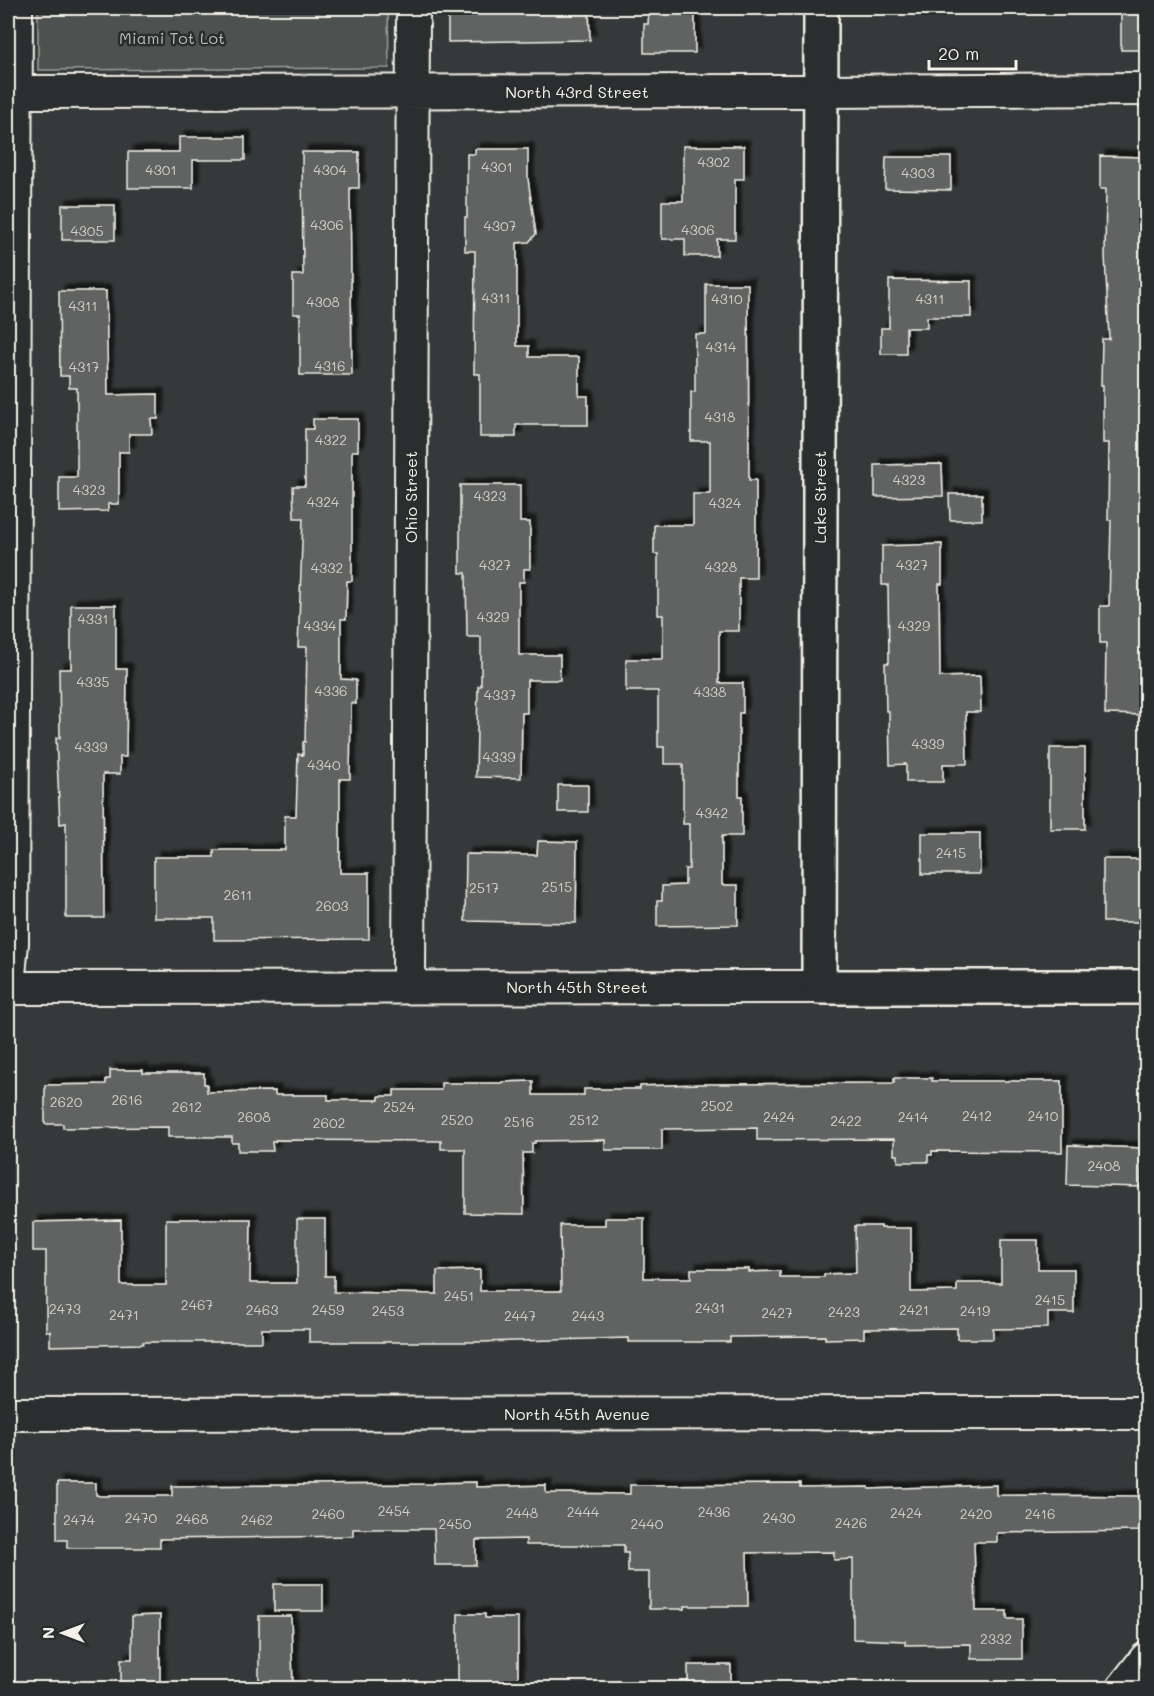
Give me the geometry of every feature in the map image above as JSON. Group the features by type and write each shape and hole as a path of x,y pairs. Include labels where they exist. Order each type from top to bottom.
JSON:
{"main road":[{"name":"Lake Street","path":"819,987 821,8"},
{"name":"North 45th Street","path":"819,987 1146,987"}],"street":[{"path":"8,986 12,943 12,92 16,8"},
{"name":"Ohio Street","path":"409,987 413,8"},
{"name":"North 43rd Street","path":"12,92 1146,89"},
{"name":"North 45th Street","path":"8,986 819,987"},
{"name":"North 45th Avenue","path":"8,1414 1146,1413"},
{"path":"1123,1689 1146,1659"}],"green space":[{"name":"Miami Tot Lot","path":"38,8 388,8 389,68 38,70"}],"building":[{"path":"448,8 589,8 590,40 448,42"},
{"path":"649,8 695,8 695,53 644,53 644,24 648,24"},
{"path":"1121,8 1146,8 1146,50 1121,50"},
{"path":"179,137 245,137 245,160 193,160 193,188 128,188 128,152 179,152"},
{"path":"683,146 744,146 744,179 735,179 735,239 717,239 717,256 685,256 685,239 662,239 662,201 683,201"},
{"path":"475,149 528,149 528,179 536,234 529,242 517,243 517,346 529,346 529,357 579,357 579,396 588,396 588,425 516,425 516,437 480,437 480,374 474,374 475,251 465,251 467,154 475,154"},
{"path":"302,152 359,152 359,188 350,188 352,375 300,375 300,314 293,314 293,275 303,275"},
{"path":"1100,156 1146,157 1146,715 1105,714 1106,643 1100,643 1100,606 1109,606 1111,520 1108,520 1109,443 1103,443 1103,385 1101,385 1102,339 1109,339 1105,255 1106,189 1100,189"},
{"path":"886,157 951,157 951,190 885,189"},
{"path":"62,205 115,205 115,240 62,240"},
{"path":"889,280 971,281 971,317 927,317 927,328 906,328 906,354 881,354 881,328 889,328"},
{"path":"706,284 748,284 749,480 756,480 756,578 739,578 739,631 719,631 719,683 743,683 743,713 739,713 739,796 742,796 742,836 722,836 722,885 738,885 738,925 657,926 657,901 662,901 662,886 685,885 685,869 689,869 689,824 683,824 683,764 664,764 664,747 658,747 658,691 626,691 626,659 663,659 663,615 658,615 658,554 654,554 654,525 693,525 693,494 710,494 710,441 691,441 691,392 695,392 695,334 706,334"},
{"path":"59,291 106,291 108,395 158,394 158,419 151,419 152,434 129,434 129,452 119,452 119,504 108,504 108,511 59,512 59,477 77,477 77,388 69,388 69,376 60,376"},
{"path":"313,419 358,419 358,451 352,451 352,581 347,581 346,619 341,619 341,679 356,680 356,704 351,703 350,779 340,779 340,873 369,873 369,939 214,940 214,918 154,918 154,857 214,857 214,850 285,850 285,816 296,816 298,754 303,755 303,742 305,742 307,647 298,647 303,518 294,518 293,486 305,486 305,429 313,429"},
{"path":"942,464 943,496 875,497 875,465"},
{"path":"460,485 520,485 520,522 530,522 530,569 524,569 524,582 519,582 519,655 560,655 560,680 527,680 527,713 522,713 521,778 476,777 481,638 467,637 466,573 460,573"},
{"path":"949,494 982,494 982,520 950,520"},
{"path":"942,544 942,584 939,584 940,677 980,676 981,712 966,712 967,764 943,764 943,782 906,782 906,764 890,765 885,663 889,663 888,585 882,585 882,546"},
{"path":"71,605 116,605 116,669 127,669 126,757 120,757 120,774 103,774 104,918 66,918 66,823 60,824 56,738 60,738 59,669 71,669"},
{"path":"1050,748 1085,748 1085,829 1050,829"},
{"path":"558,785 588,785 588,812 558,812"},
{"path":"922,833 980,833 980,874 922,874"},
{"path":"538,841 577,842 576,923 465,921 466,854 537,855"},
{"path":"1103,859 1146,859 1146,922 1103,922"},
{"path":"110,1070 143,1070 143,1073 204,1073 207,1092 275,1091 275,1095 328,1095 328,1100 379,1100 379,1096 394,1096 394,1090 441,1090 441,1083 533,1081 533,1095 584,1095 584,1089 640,1089 640,1086 700,1084 894,1083 894,1078 932,1078 932,1081 1062,1081 1062,1152 932,1151 932,1155 928,1155 928,1162 898,1162 898,1155 894,1155 894,1139 757,1140 757,1128 662,1129 662,1150 605,1150 605,1140 535,1141 532,1143 532,1153 523,1153 524,1214 465,1213 465,1149 441,1149 441,1141 275,1140 272,1142 273,1151 238,1151 238,1143 232,1143 232,1137 168,1137 168,1127 63,1128 63,1124 45,1124 45,1085 106,1084 106,1079 110,1079"},
{"path":"1068,1145 1142,1148 1141,1187 1067,1185"},
{"path":"605,1218 644,1218 644,1278 691,1278 691,1269 780,1271 780,1277 824,1277 824,1274 856,1273 855,1226 911,1228 911,1292 957,1291 957,1283 1001,1283 1001,1240 1038,1240 1038,1269 1074,1269 1074,1313 1048,1313 1048,1328 993,1329 993,1339 957,1339 957,1328 864,1329 864,1338 730,1337 730,1342 629,1342 629,1338 481,1342 309,1342 309,1329 262,1329 262,1342 143,1342 143,1344 50,1346 50,1331 46,1331 46,1251 33,1251 33,1222 121,1220 121,1285 166,1285 166,1219 251,1219 250,1283 297,1283 297,1219 325,1219 325,1276 334,1276 334,1292 437,1294 437,1271 480,1270 480,1291 561,1291 560,1225 605,1225"},
{"path":"476,1482 476,1487 546,1485 546,1493 630,1494 630,1485 800,1484 800,1488 869,1487 869,1489 996,1485 996,1495 1144,1496 1144,1531 997,1533 997,1542 974,1542 976,1611 1007,1611 1007,1619 1022,1619 1022,1659 971,1659 971,1644 905,1645 905,1641 853,1639 853,1559 834,1560 834,1552 747,1553 748,1606 685,1606 685,1609 649,1609 649,1572 628,1572 628,1553 624,1553 624,1545 526,1545 526,1539 476,1540 476,1565 435,1565 434,1529 353,1529 353,1536 160,1539 160,1547 144,1548 67,1548 67,1540 57,1540 57,1483 96,1483 96,1495 100,1496 172,1496 172,1486"},
{"path":"274,1584 323,1584 323,1611 274,1611"},
{"path":"458,1614 485,1614 485,1618 518,1618 518,1689 458,1689"},
{"path":"160,1615 160,1689 121,1689 121,1659 132,1659 132,1616"},
{"path":"259,1616 291,1616 293,1689 259,1689"},
{"path":"688,1665 731,1665 731,1689 688,1689"}]}
